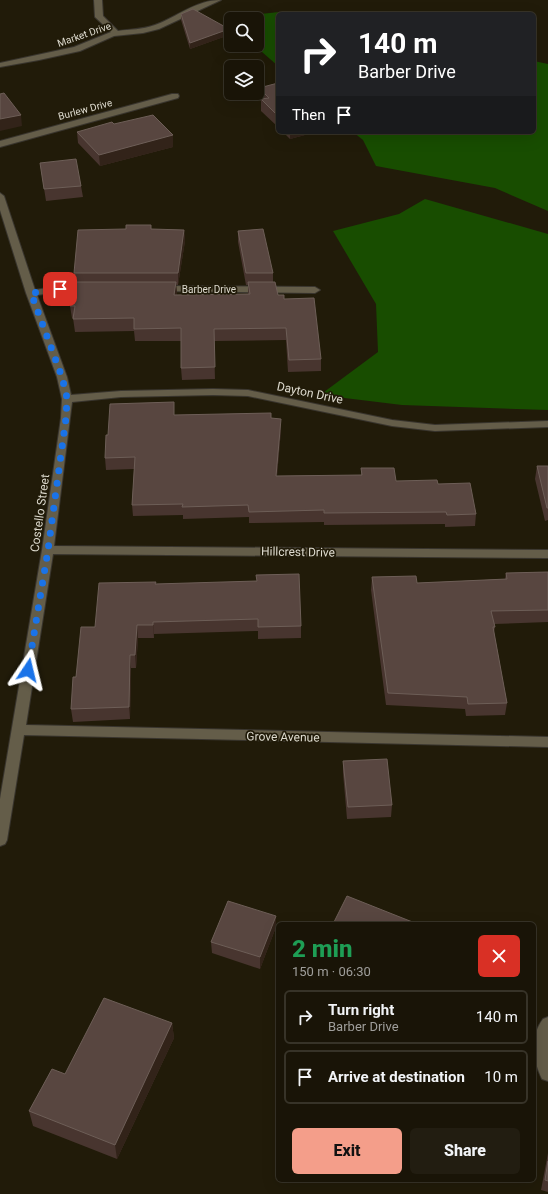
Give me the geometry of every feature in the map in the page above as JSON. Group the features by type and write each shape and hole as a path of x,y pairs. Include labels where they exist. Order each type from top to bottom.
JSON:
{"street":[{"path":"98,0 99,17 116,33"},
{"name":"Market Drive","path":"0,65 36,59 77,49 93,44 116,33 147,30 170,22 209,2 217,0"},
{"name":"Burlew Drive","path":"0,144 175,96"},
{"name":"Costello Street","path":"0,196 31,293 62,377 67,398 66,418 48,550 0,840"},
{"path":"31,293 60,289 100,289"},
{"name":"Barber Drive","path":"147,289 315,290"},
{"name":"Dayton Drive","path":"67,398 121,394 213,392 248,393 392,423 435,428 548,424"},
{"name":"Hillcrest Drive","path":"48,550 548,554"},
{"name":"Grove Avenue","path":"17,730 548,742"},
{"path":"548,1024 545,1028 540,1046 543,1066 548,1074"}],"green space":[{"path":"276,12 276,64 262,52 264,52 264,14"},
{"path":"536,61 548,64 548,211 495,188 376,166 363,140 356,134 536,134"},
{"path":"425,199 548,234 548,410 402,405 320,395 378,352 376,304 333,231 399,214"}],"building":[{"path":"193,9 224,26 224,31 190,43 181,14"},
{"path":"276,84 276,114 262,100 269,98 264,93 264,87"},
{"path":"4,93 21,115 0,119 0,94"},
{"path":"153,115 173,135 99,155 77,132 112,122 114,124"},
{"path":"76,159 81,186 44,189 40,163"},
{"path":"126,225 151,225 151,229 184,230 178,273 74,273 78,230 126,229"},
{"path":"263,229 273,273 246,273 238,231"},
{"path":"73,282 176,282 174,295 250,294 248,282 275,282 278,295 284,295 284,299 314,298 321,359 289,360 286,328 214,329 215,367 181,368 181,328 134,329 134,318 73,319 75,306 70,306"},
{"path":"174,402 174,415 271,413 271,418 281,419 276,476 362,475 361,468 394,468 396,481 437,480 438,484 470,483 476,514 447,515 446,512 324,513 324,510 249,512 248,505 182,507 183,504 132,505 135,457 105,458 110,404"},
{"path":"537,466 548,466 548,508 547,508"},
{"path":"548,572 548,610 491,611 507,703 468,704 467,697 388,693 372,577 416,576 417,583 507,579 506,573"},
{"path":"299,574 301,626 258,627 258,619 153,622 153,625 137,625 135,655 130,655 129,707 71,709 73,677 76,677 81,627 95,627 99,583 156,582 155,584 257,581 256,575"},
{"path":"387,759 392,805 348,807 343,761"},
{"path":"347,896 412,922 334,922"},
{"path":"228,901 276,916 260,957 211,942"},
{"path":"104,998 172,1023 115,1145 29,1111 52,1069 65,1074"},
{"path":"548,1161 548,1181 545,1180"}],"route":[{"path":"28,670 48,550 66,418 67,398 62,377 31,293 60,289"}]}
